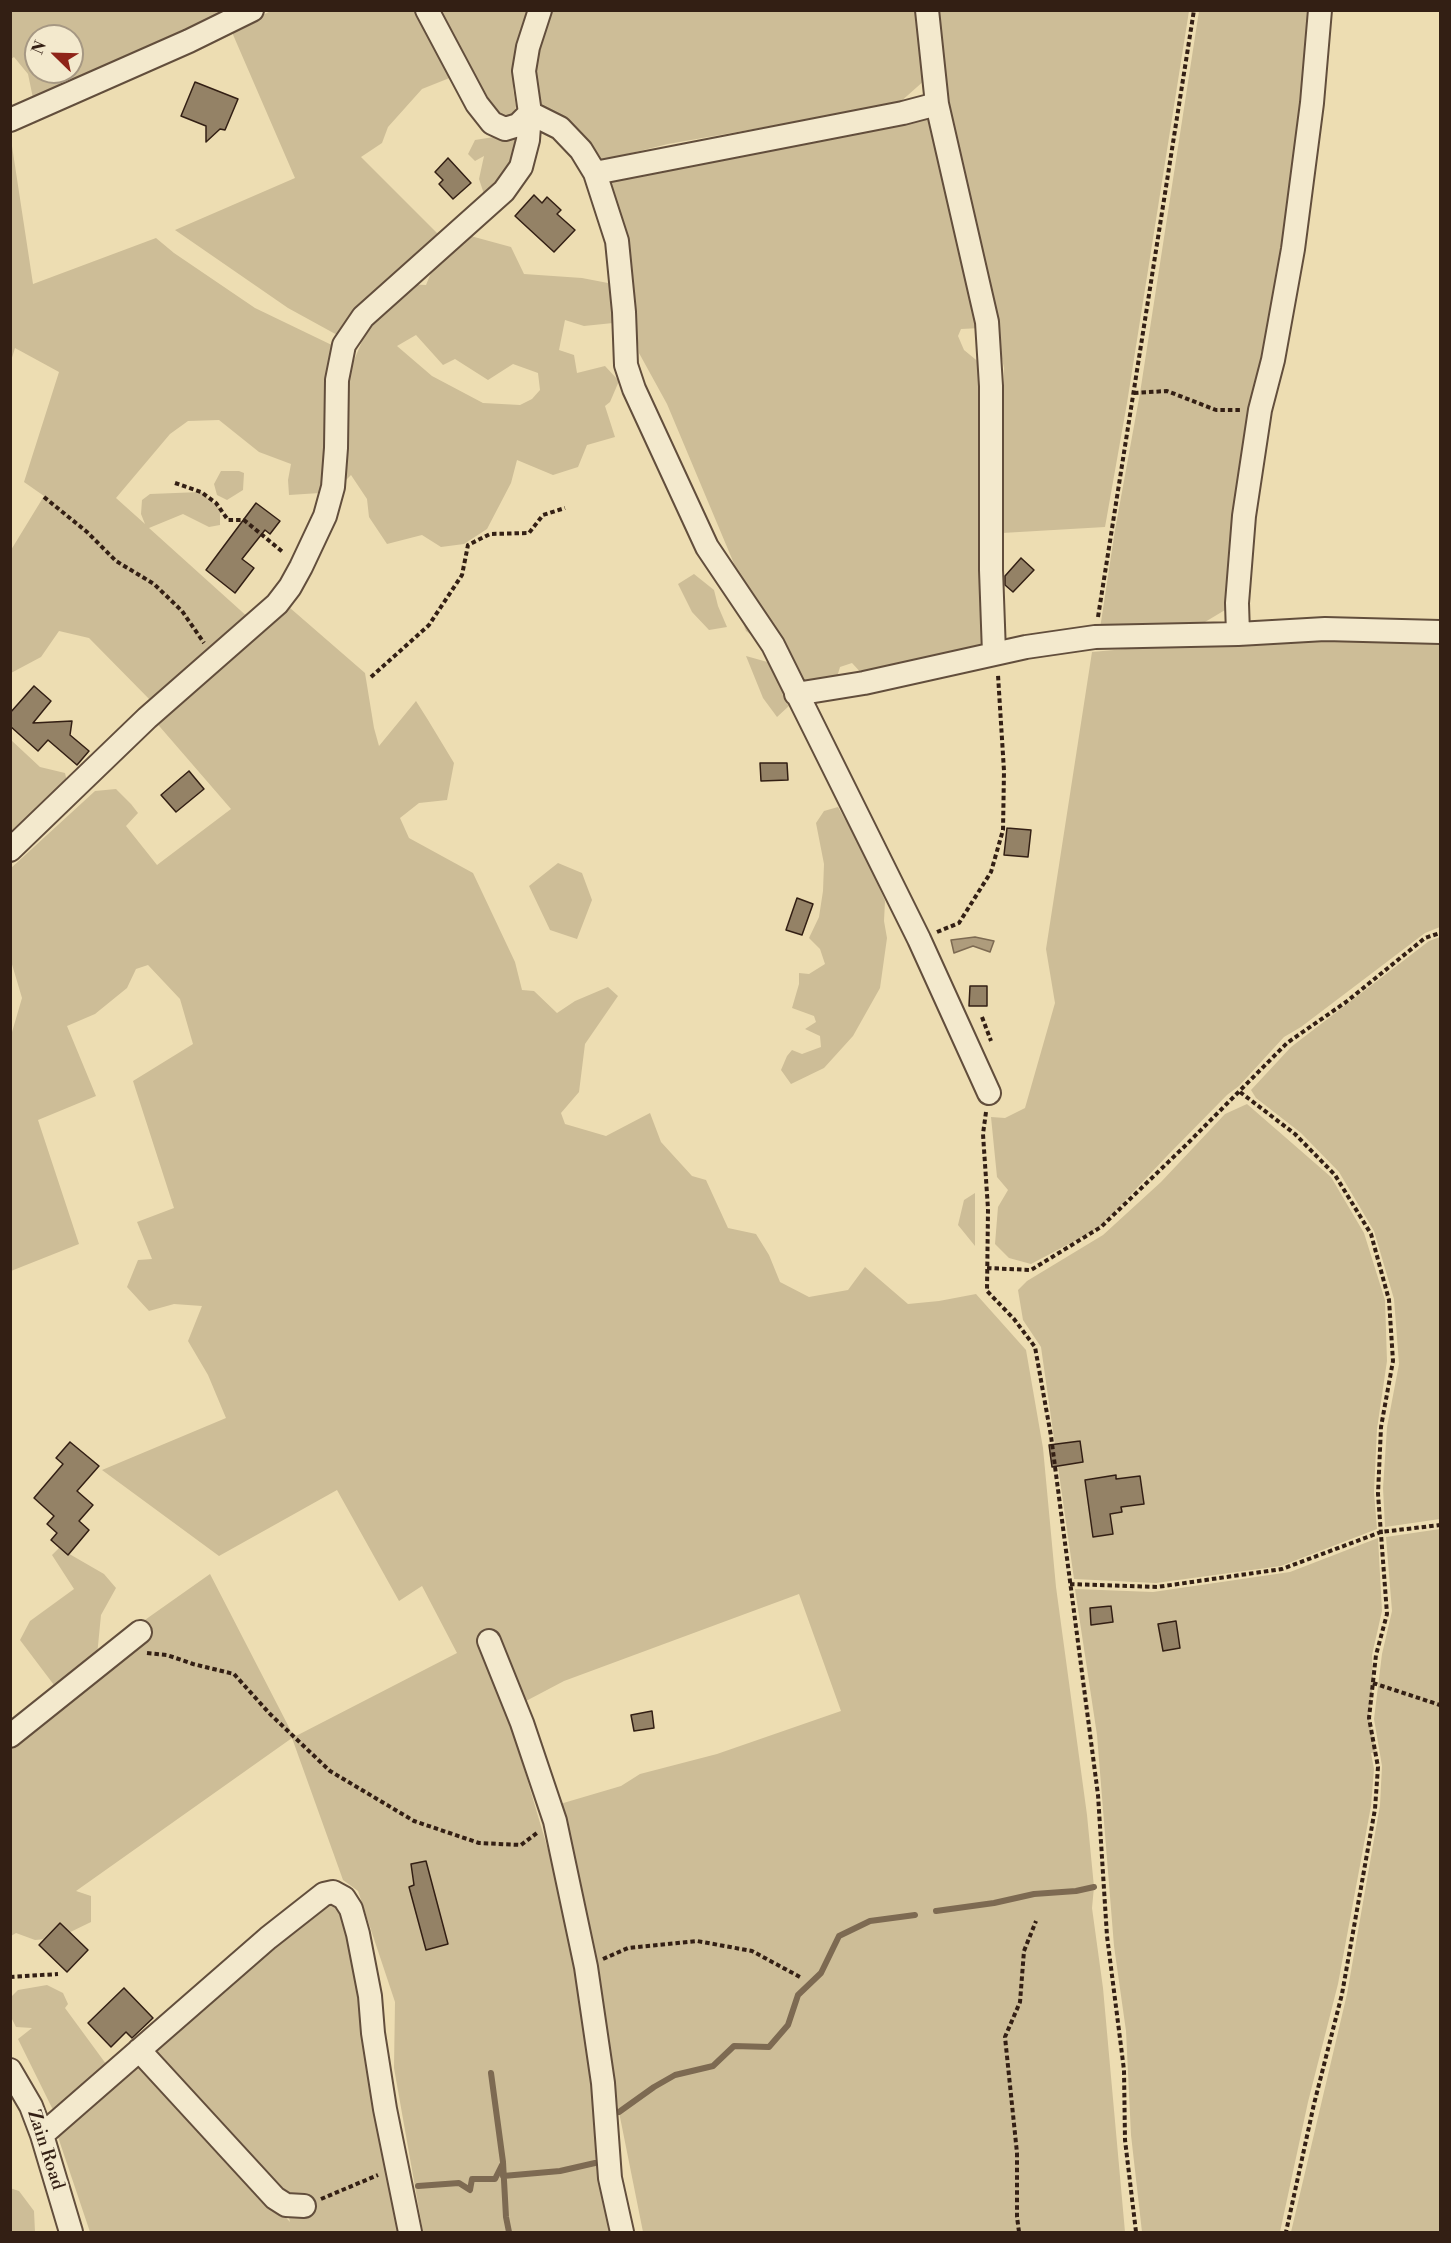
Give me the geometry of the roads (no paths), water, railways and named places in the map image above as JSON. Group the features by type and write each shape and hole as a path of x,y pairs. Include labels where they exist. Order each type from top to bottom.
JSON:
{"street":[{"path":"10,120 189,41 252,10"},
{"path":"427,10 477,104 492,123 505,129 518,124 530,113"},
{"path":"10,850 147,718 277,604 302,567 325,516 333,487 337,380 344,345 363,317 504,191 521,167 528,140 530,113 524,71 528,47 540,10"},
{"path":"927,10 937,104 987,322 991,386 990,570 994,653"},
{"path":"1238,634 1237,603 1244,516 1260,410 1273,360 1293,249 1312,103 1320,10"},
{"path":"595,173 893,115 937,104"},
{"path":"530,113 560,128 581,150 595,173 617,241 624,312 626,365 634,389 707,547 773,645 919,939 989,1093"},
{"path":"796,694 864,683 994,653 1095,637 1238,634 1325,629 1440,632"},
{"path":"10,1736 133,1638"},
{"path":"489,1641 522,1723 555,1821 586,1967 603,2084 610,2178 622,2232"},
{"path":"42,2135 303,1910 324,1894 333,1892 344,1898 351,1909 358,1934 370,1996 373,2033 385,2109 410,2232"},
{"path":"139,2050 275,2198 286,2205 304,2206"},
{"name":"Zain Road","path":"10,2070 31,2106 42,2135 71,2232"}],"waterway":[{"path":"936,1911 994,1903 1034,1894 1076,1891 1094,1887"},
{"path":"619,2112 675,2075 713,2066 734,2046 769,2047 788,2025 798,1995 821,1973 839,1936 870,1921 915,1915"},
{"path":"491,2073 503,2162 509,2232"},
{"path":"503,2176 560,2171 595,2163"},
{"path":"418,2186 459,2183 470,2190 472,2179 495,2179 502,2165"}]}
